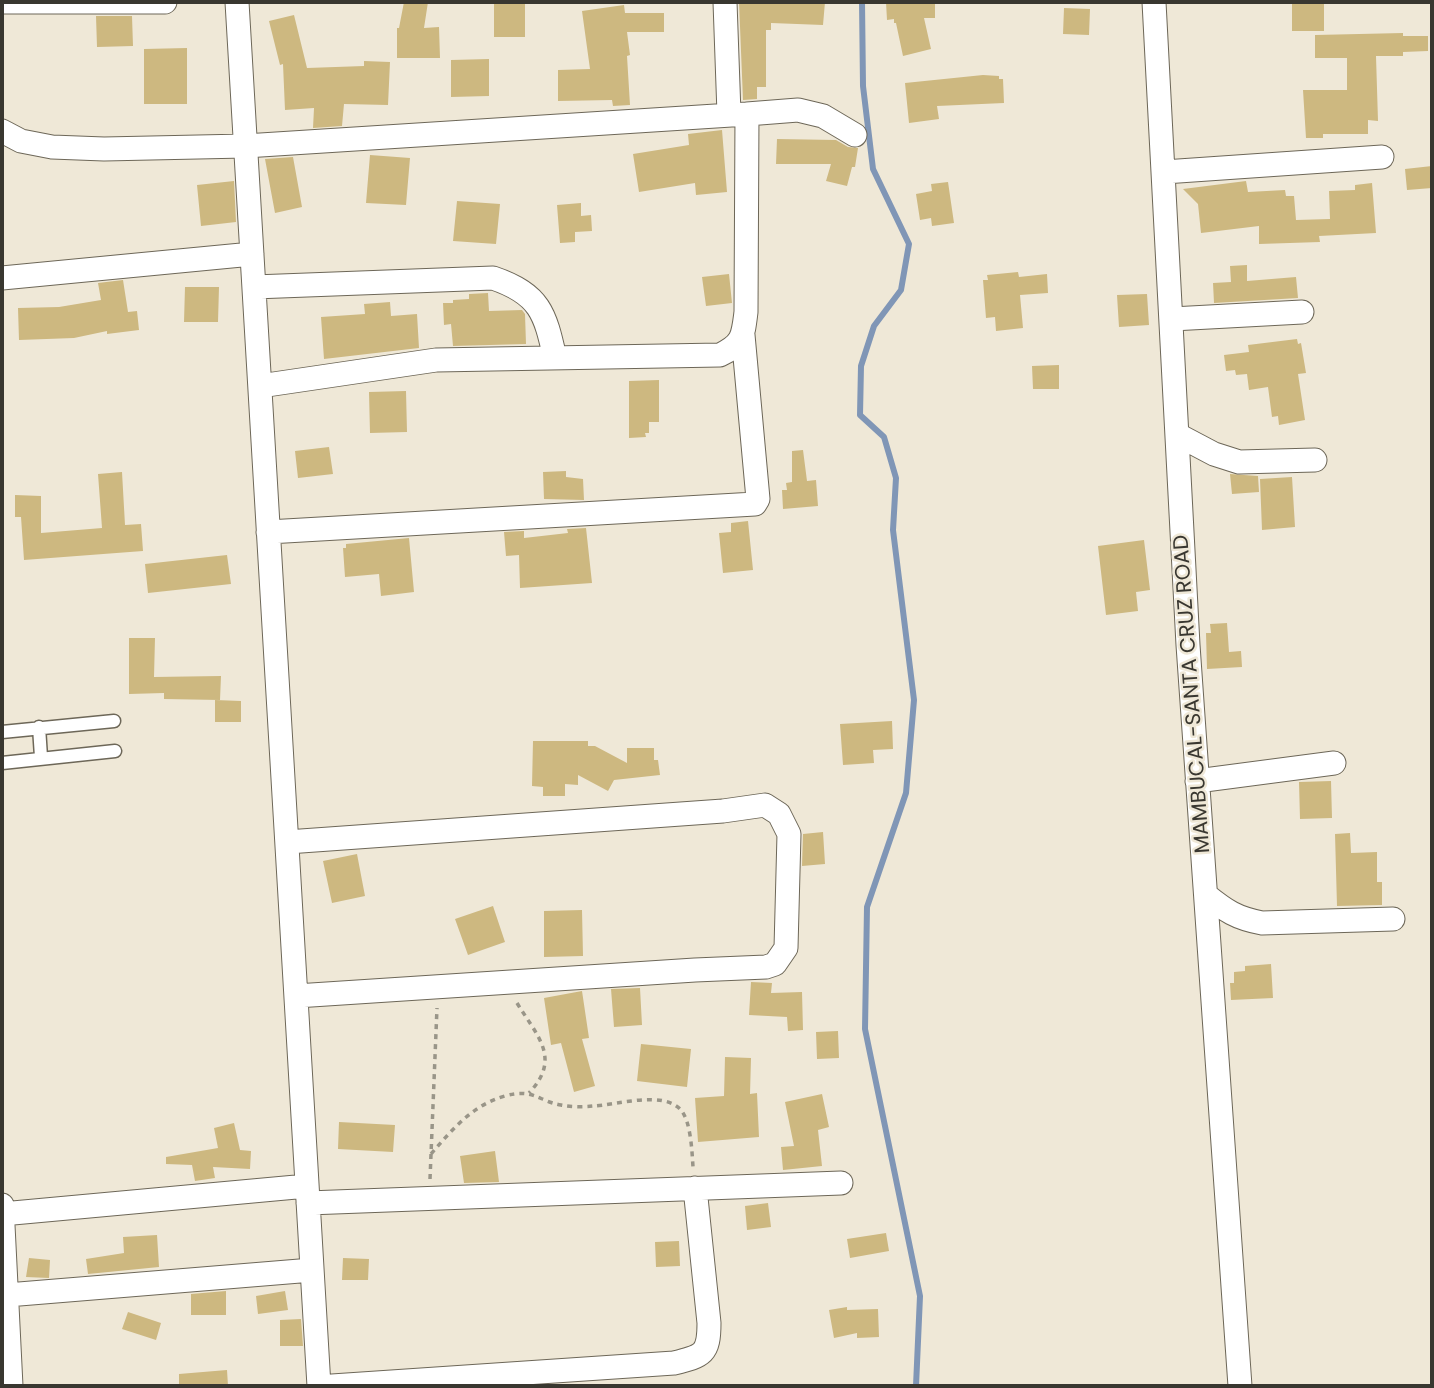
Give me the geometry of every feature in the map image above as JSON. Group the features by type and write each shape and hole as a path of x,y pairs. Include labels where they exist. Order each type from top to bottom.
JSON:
{"street":[{"path":"2,2 165,2"},
{"path":"237,2 319,1386"},
{"path":"268,532 755,504 758,499 743,335 746,312 738,114 725,2"},
{"name":"MAMBUCAL-SANTA CRUZ ROAD","path":"1154,2 1197,780 1240,1386"},
{"path":"2,131 21,141 52,147 104,149 245,146 798,110 823,116 855,135"},
{"path":"1164,172 1382,157"},
{"path":"2,278 252,254"},
{"path":"254,287 493,278 512,285 540,309 547,321 555,358"},
{"path":"1172,319 1302,312"},
{"path":"260,386 436,360 720,355 735,348 743,335"},
{"path":"1178,435 1239,462 1315,460"},
{"path":"1197,780 1334,763"},
{"path":"287,842 709,812 765,805 779,814 789,834 786,948 775,964 766,967 296,996"},
{"path":"1206,895 1229,914 1262,923 1393,919"},
{"path":"2,1214 308,1195 429,1198 841,1184"},
{"path":"332,1386 674,1363 703,1353 709,1342 709,1323 695,1188"},
{"path":"2,1205 11,1386"},
{"path":"7,1295 312,1270"}],"lane":[{"path":"2,732 114,721"},
{"path":"39,727 41,757"},
{"path":"2,763 115,751"}],"path":[{"path":"504,982 545,1053 546,1069 529,1093"},
{"path":"429,1198 438,987"},
{"path":"431,1154 460,1121 478,1107 505,1096 529,1093 559,1105 592,1106 650,1099 670,1102 682,1111 691,1138 695,1188"}],"building":[{"path":"404,2 428,2 424,28 439,27 440,58 397,58 397,28"},
{"path":"494,2 525,2 525,37 494,37"},
{"path":"739,2 825,2 823,25 771,23 771,30 766,30 766,87 757,87 757,99 743,100"},
{"path":"886,2 935,2 935,18 924,18 931,49 903,56 896,23 894,19 887,20"},
{"path":"1292,2 1324,2 1324,31 1292,31"},
{"path":"624,5 625,13 664,13 664,32 627,32 630,105 613,106 612,100 558,101 558,70 590,69 582,11"},
{"path":"1064,8 1090,9 1089,35 1063,34"},
{"path":"294,15 307,68 364,66 364,61 390,62 388,105 344,104 342,126 313,128 314,108 285,110 283,64 280,65 269,21"},
{"path":"96,16 132,16 133,46 97,47"},
{"path":"1403,33 1403,36 1428,36 1428,51 1403,52 1403,56 1376,56 1378,121 1368,120 1368,134 1323,134 1323,138 1306,138 1303,90 1347,90 1347,58 1315,58 1315,35"},
{"path":"187,48 187,104 144,104 144,49"},
{"path":"489,59 489,96 451,97 451,60"},
{"path":"983,75 999,76 999,79 1003,79 1004,103 937,106 939,119 909,123 905,83"},
{"path":"722,130 727,192 696,195 695,183 639,192 633,154 689,145 688,134"},
{"path":"777,139 836,140 848,147 858,148 855,167 852,167 847,186 826,181 831,164 776,164"},
{"path":"370,155 410,158 406,205 366,203"},
{"path":"293,157 302,207 275,213 265,159"},
{"path":"1432,166 1432,188 1407,190 1405,169"},
{"path":"234,181 236,222 201,226 197,185"},
{"path":"1246,181 1248,192 1285,190 1286,196 1294,196 1296,220 1330,219 1329,191 1355,190 1355,185 1372,183 1376,233 1319,236 1320,242 1259,244 1259,226 1201,233 1198,204 1183,189"},
{"path":"948,182 954,223 932,226 931,218 920,220 916,194 932,191 931,184"},
{"path":"457,201 500,204 496,244 453,241"},
{"path":"581,203 581,216 591,215 592,231 575,232 575,242 560,243 557,205"},
{"path":"1247,265 1247,281 1296,277 1298,298 1214,303 1213,283 1231,282 1230,266"},
{"path":"1018,272 1019,277 1047,274 1048,293 1020,295 1023,328 996,331 995,317 986,318 983,280 988,280 987,275"},
{"path":"729,274 732,303 706,306 702,277"},
{"path":"123,280 128,312 137,311 139,330 107,334 107,331 74,338 19,340 18,308 59,307 101,300 98,283"},
{"path":"185,287 219,287 218,322 184,322"},
{"path":"488,293 489,311 522,310 525,314 526,344 453,346 451,324 444,325 443,303 469,299 469,294"},
{"path":"1147,294 1149,325 1119,327 1117,295"},
{"path":"390,302 391,316 417,314 419,348 324,359 321,317 365,314 364,304"},
{"path":"1297,339 1298,344 1301,343 1306,373 1298,374 1305,420 1279,425 1278,416 1272,417 1268,387 1249,390 1247,374 1236,375 1235,370 1226,371 1224,355 1249,352 1248,345"},
{"path":"1059,365 1059,389 1033,389 1032,366"},
{"path":"659,380 659,422 649,422 649,433 645,433 646,437 629,438 629,381"},
{"path":"406,391 407,432 370,433 369,392"},
{"path":"329,447 333,474 298,478 295,451"},
{"path":"803,450 807,481 816,480 818,506 783,509 782,490 787,490 786,483 792,482 792,451"},
{"path":"566,471 566,477 583,479 584,500 544,499 543,472"},
{"path":"122,472 125,525 141,524 143,551 24,560 21,517 15,517 15,495 41,496 41,533 102,528 98,474"},
{"path":"1230,474 1258,476 1259,492 1232,494"},
{"path":"1292,477 1295,527 1262,530 1260,479"},
{"path":"748,521 753,570 723,573 719,533 731,532 731,523"},
{"path":"586,528 592,583 520,588 519,555 506,556 504,532 524,531 524,538"},
{"path":"409,538 414,592 381,596 379,574 345,577 343,548 346,548 346,544"},
{"path":"1144,540 1150,590 1136,592 1138,611 1106,615 1098,546"},
{"path":"227,555 231,584 148,593 145,564"},
{"path":"1227,623 1229,652 1241,651 1242,667 1207,669 1206,633 1211,633 1210,624"},
{"path":"129,638 155,638 154,677 221,676 220,700 164,699 164,693 129,694"},
{"path":"215,700 241,701 241,722 215,722"},
{"path":"892,721 893,749 873,750 874,763 843,765 840,724"},
{"path":"533,741 588,741 588,746 595,746 627,763 627,748 654,748 654,760 658,760 660,775 614,780 608,791 578,775 578,785 565,784 565,796 543,796 543,787 532,786"},
{"path":"1331,781 1332,818 1300,819 1299,782"},
{"path":"823,832 825,864 802,866 803,834"},
{"path":"1350,833 1351,853 1377,852 1377,882 1382,882 1382,905 1337,906 1335,834"},
{"path":"357,854 365,896 332,903 323,861"},
{"path":"493,906 505,942 468,955 455,919"},
{"path":"582,910 583,956 544,957 544,911"},
{"path":"1271,964 1273,998 1231,1000 1230,983 1234,983 1234,972 1245,971 1245,966"},
{"path":"751,982 772,983 771,993 802,992 803,1030 788,1031 787,1017 749,1015"},
{"path":"640,988 642,1025 614,1027 611,989"},
{"path":"582,991 589,1038 582,1039 595,1086 574,1092 561,1043 551,1045 544,998"},
{"path":"838,1031 839,1058 817,1059 816,1032"},
{"path":"641,1044 691,1049 687,1087 637,1081"},
{"path":"725,1057 751,1058 750,1094 757,1093 759,1137 698,1142 695,1098 724,1096"},
{"path":"822,1094 829,1127 818,1130 822,1166 783,1170 781,1147 794,1146 785,1102"},
{"path":"339,1122 395,1125 393,1152 338,1149"},
{"path":"234,1123 240,1150 251,1151 250,1169 213,1167 215,1178 195,1181 192,1165 166,1164 166,1157 218,1148 214,1128"},
{"path":"495,1151 499,1182 464,1183 460,1156"},
{"path":"768,1203 771,1227 747,1230 745,1206"},
{"path":"886,1233 889,1251 850,1258 847,1239"},
{"path":"157,1235 159,1267 88,1274 86,1259 124,1253 123,1237"},
{"path":"679,1241 680,1266 656,1267 655,1242"},
{"path":"29,1258 50,1260 49,1278 26,1277"},
{"path":"343,1258 369,1259 368,1280 342,1280"},
{"path":"226,1291 226,1315 191,1315 191,1294"},
{"path":"285,1291 288,1310 258,1314 256,1296"},
{"path":"847,1307 847,1310 878,1309 879,1337 857,1338 857,1333 834,1338 829,1310"},
{"path":"128,1312 161,1323 156,1340 122,1329"},
{"path":"301,1319 303,1346 280,1346 280,1320"},
{"path":"227,1370 228,1386 179,1386 179,1374"}],"waterway":[{"path":"862,2 863,86 873,169 909,244 901,290 874,326 861,366 860,415 884,437 896,478 893,530 914,700 906,793 867,907 865,1029 920,1296 916,1386"}]}
